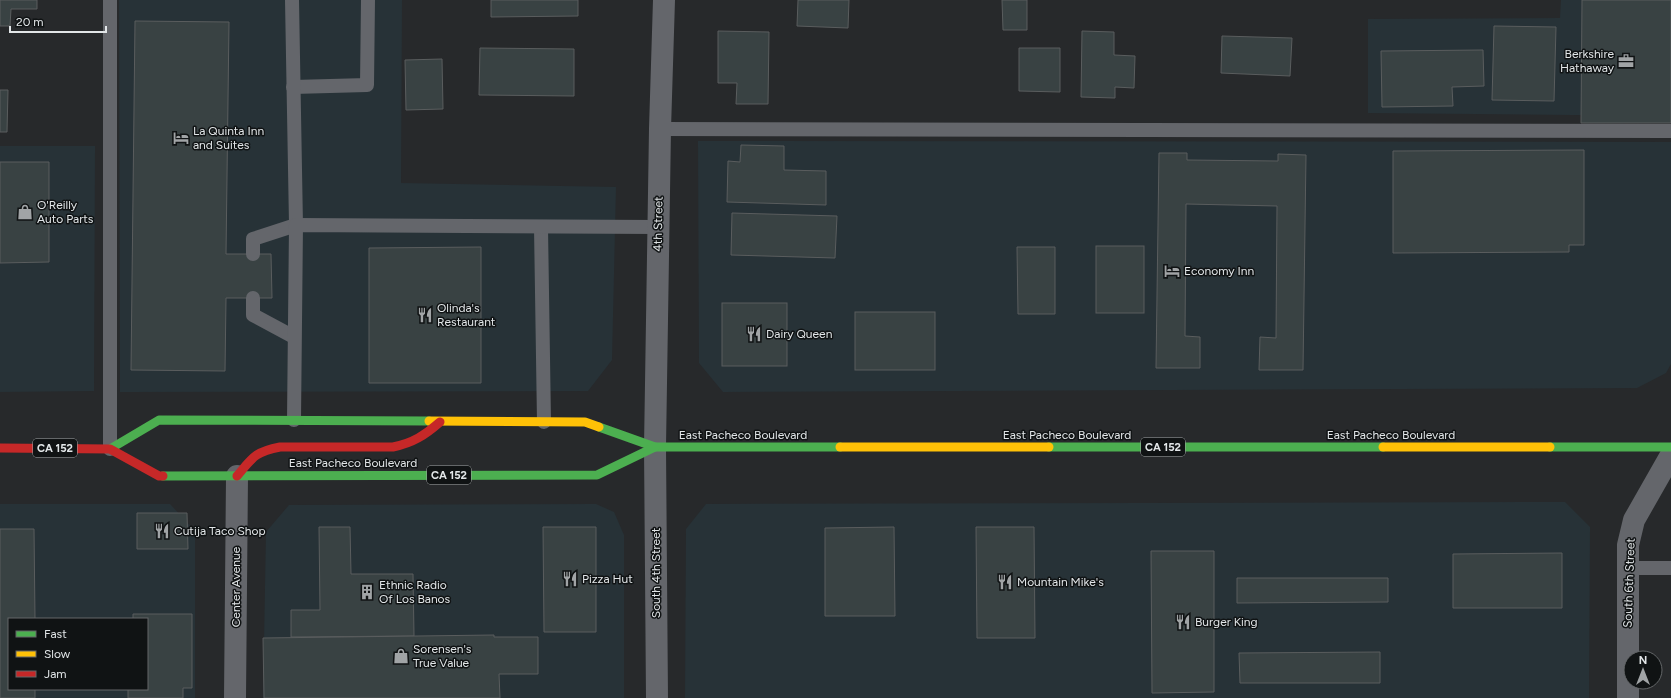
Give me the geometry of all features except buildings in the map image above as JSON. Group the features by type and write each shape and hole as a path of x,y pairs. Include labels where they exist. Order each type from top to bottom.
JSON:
{"highway":[{"name":"East Pacheco Boulevard","path":"110,449 159,420 585,422 655,448 1671,448"},
{"path":"237,476 253,457 264,450 280,448 393,447 410,444 422,438 440,422"},
{"name":"CA 152","path":"0,448 110,449 159,476 237,476"},
{"name":"East Pacheco Boulevard","path":"237,476 597,475 655,448"}],"street":[{"name":"4th Street","path":"655,448 658,227 664,0"},
{"name":"South 4th Street","path":"655,448 657,698"},
{"name":"South 6th Street","path":"1628,698 1628,545 1634,520 1671,455"},
{"name":"Center Avenue","path":"235,698 237,476"}],"lane":[{"path":"110,0 110,449"},
{"path":"292,0 296,225 294,420"},
{"path":"293,86 367,85 368,0"},
{"path":"660,129 1671,131"},
{"path":"253,254 252,239 296,225 658,227"},
{"path":"541,227 544,422"},
{"path":"253,298 253,315 294,337"},
{"path":"1628,568 1671,568"}],"shaded area":[{"path":"119,0 402,0 401,183 616,187 612,360 588,391 120,392"},
{"path":"1561,0 1671,0 1671,116 1368,113 1368,19 1560,18"},
{"path":"698,141 1671,142 1671,364 1666,373 1637,388 723,392 699,363"},
{"path":"0,146 95,146 94,391 0,392"},
{"path":"1565,502 1590,527 1589,698 685,698 686,529 706,504"},
{"path":"0,504 170,504 195,531 195,698 0,698"},
{"path":"596,504 614,512 624,535 624,698 263,698 266,532 289,505"}],"traffic: fast":[{"path":"110,449 159,420 429,421"},
{"path":"599,427 655,447 840,447"},
{"path":"163,476 597,475 655,447"},
{"path":"1049,447 1383,447"},
{"path":"1550,447 1671,447"}],"traffic: slow":[{"path":"429,421 585,422 599,427"},
{"path":"840,447 1049,447"},
{"path":"1383,447 1550,447"}],"traffic: jam":[{"path":"237,476 255,456 272,449 280,447 393,447 418,438 440,422"},
{"path":"0,448 110,449 159,476 163,476"}],"place":[{"name":"Berkshire Hathaway","path":"1626,61"},
{"name":"La Quinta Inn and Suites","path":"181,138"},
{"name":"O'Reilly Auto Parts","path":"25,212"},
{"name":"Economy Inn","path":"1172,271"},
{"name":"Olinda's Restaurant","path":"425,315"},
{"name":"Dairy Queen","path":"754,334"},
{"name":"Cutija Taco Shop","path":"162,531"},
{"name":"Pizza Hut","path":"570,579"},
{"name":"Mountain Mike's","path":"1005,582"},
{"name":"Ethnic Radio Of Los Banos","path":"367,592"},
{"name":"Burger King","path":"1183,622"},
{"name":"Sorensen's True Value","path":"401,656"}]}
